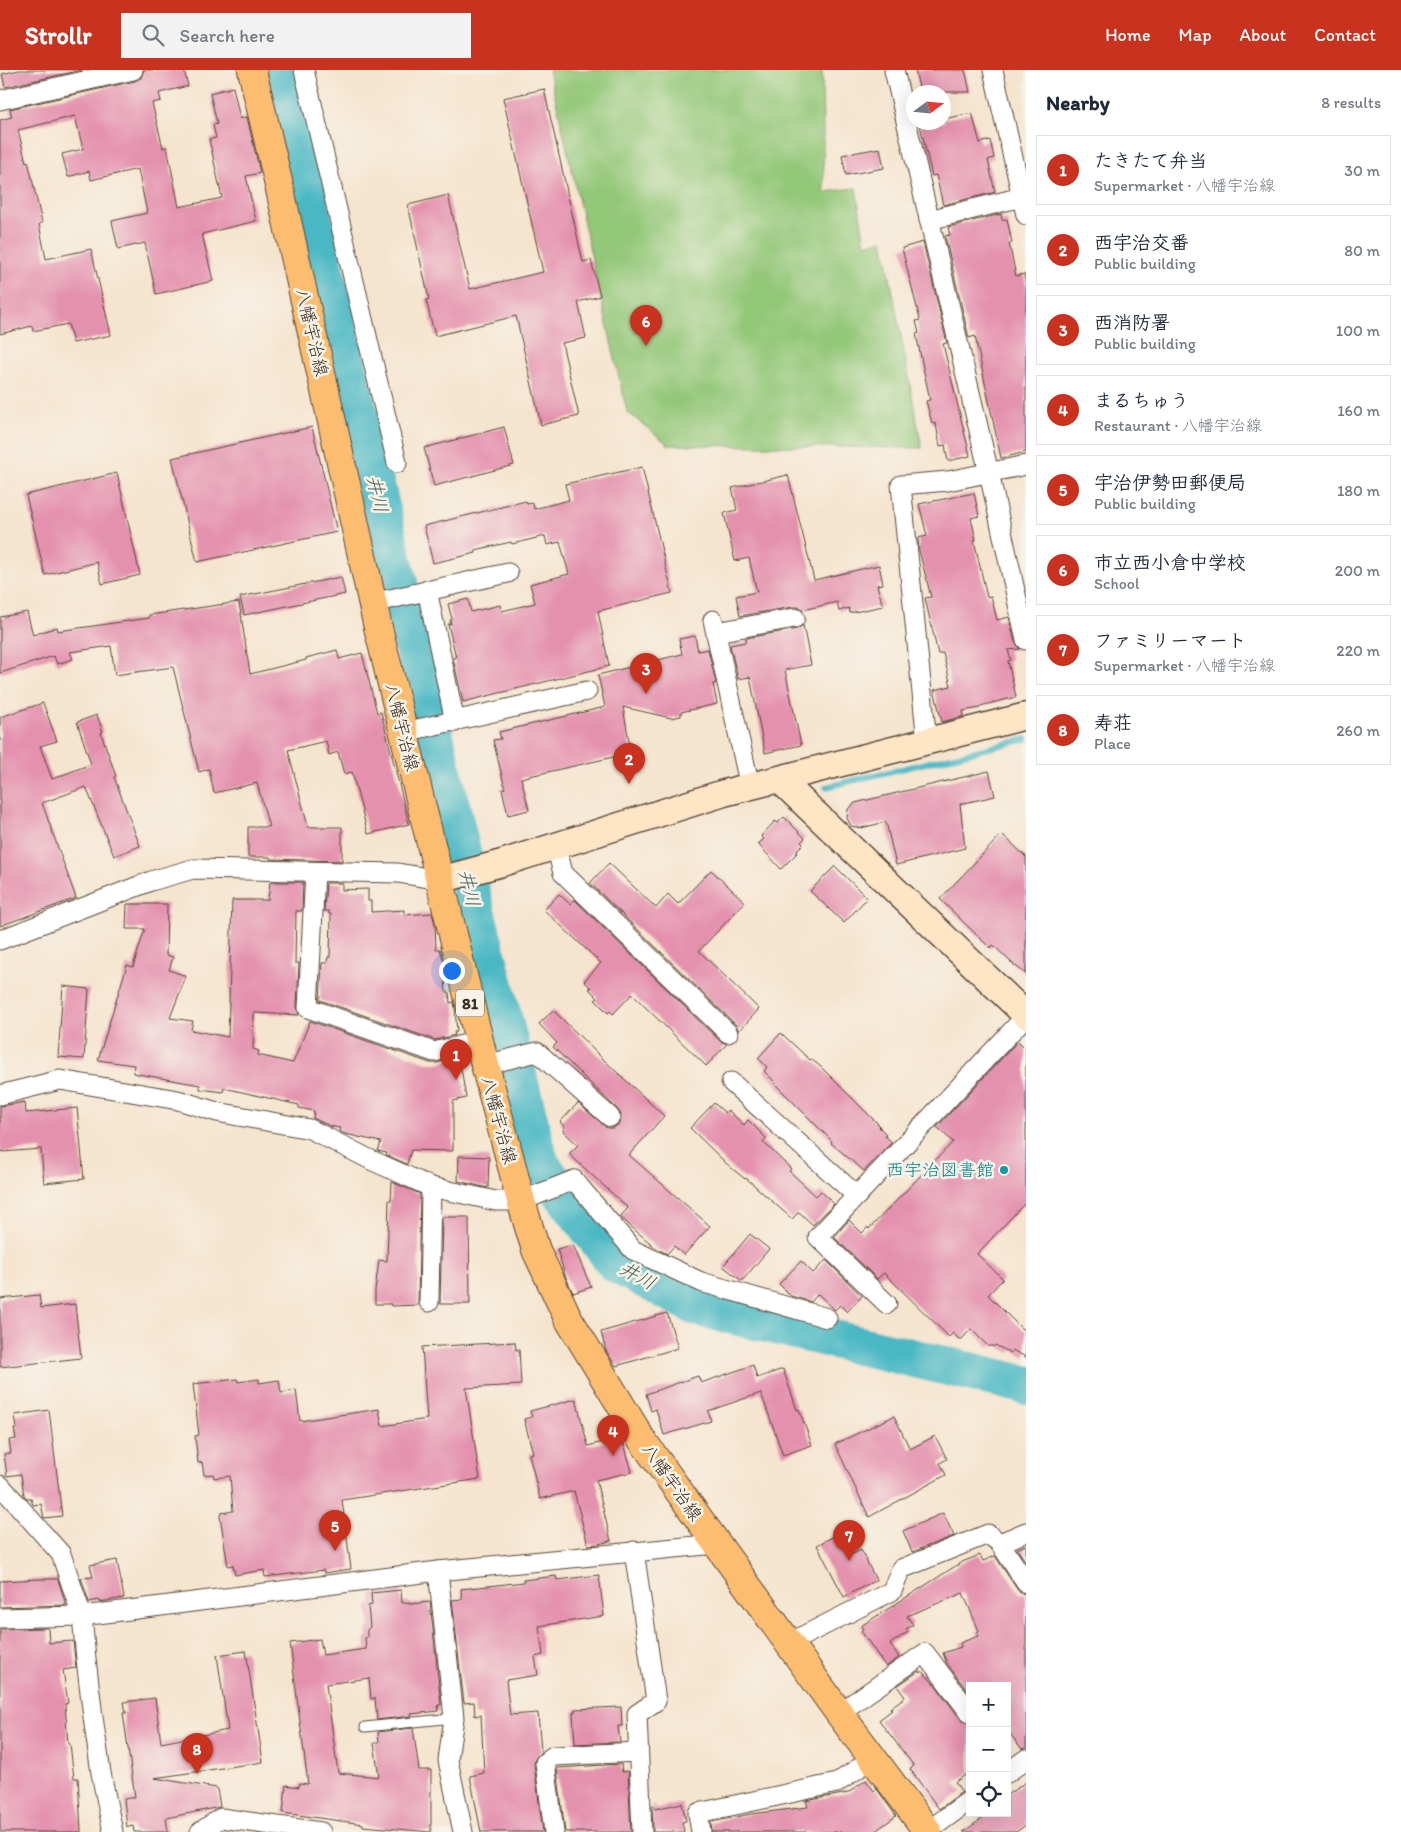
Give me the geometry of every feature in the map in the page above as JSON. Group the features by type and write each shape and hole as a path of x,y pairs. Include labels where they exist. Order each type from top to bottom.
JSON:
{"main road":[{"name":"八幡宇治線","path":"252,70 412,731 441,880 488,1056 529,1198 536,1250 568,1318 642,1440 839,1713 928,1832"}],"street":[{"path":"0,100 133,70"},
{"path":"304,70 397,462"},
{"path":"894,70 989,473 1026,640"},
{"path":"993,70 1024,196 1026,215"},
{"path":"929,220 1024,196"},
{"path":"927,742 901,485 948,481 1026,465"},
{"path":"380,601 508,573"},
{"path":"424,591 452,723"},
{"path":"750,787 714,626 795,618"},
{"path":"412,731 587,691"},
{"path":"0,940 151,881 193,869 398,873 441,880 502,863 724,793 1026,716"},
{"path":"780,780 1024,1010 818,1238 888,1304"},
{"path":"556,846 563,873 728,1033"},
{"path":"315,872 308,1008 434,1052 488,1056 537,1052 610,1117"},
{"path":"0,1095 60,1080 178,1100 217,1112 310,1129 371,1160 431,1187 496,1201 529,1198 574,1180 633,1250 701,1282 827,1318"},
{"path":"731,1082 857,1196"},
{"path":"429,1302 431,1187"},
{"path":"0,1485 61,1554 82,1616 101,1773 113,1832"},
{"path":"1000,1544 1026,1532"},
{"path":"789,1643 892,1591 901,1568 988,1534 1000,1544 1026,1583"},
{"path":"0,1618 82,1616 438,1571 716,1544"},
{"path":"634,1551 656,1701 637,1714 642,1832"},
{"path":"438,1571 454,1718 448,1760 464,1832"},
{"path":"839,1713 925,1653 966,1708"},
{"path":"554,1832 545,1763 553,1756 638,1752"},
{"path":"701,1832 698,1813 837,1783 873,1758"},
{"path":"928,1832 966,1803"},
{"path":"200,1832 221,1818 320,1832"}],"lane":[{"path":"365,1727 454,1718"}],"green space":[{"path":"549,70 822,70 824,192 856,188 865,244 883,240 922,448 669,445 627,412"}],"building":[{"path":"19,70 82,70 5,87 2,74"},
{"path":"144,70 184,70 188,86 159,93 161,101 152,103 163,148 167,147 179,207 222,198 209,139 216,138 213,125 217,124 210,93 233,87 240,119 247,117 260,173 246,176 256,221 202,234 213,281 156,294 145,243 118,249 112,221 147,213 138,169 91,180 89,171 68,177 62,154 83,149 75,116 18,130 26,162 28,161 42,223 39,224 46,259 91,249 111,335 73,343 68,324 33,331 32,326 0,334 0,120 12,117 10,109 135,81 141,78"},
{"path":"915,70 965,70 970,92 951,92 951,85 918,85"},
{"path":"544,89 583,262 591,260 600,296 578,302 586,338 562,343 579,416 541,425 516,316 435,336 426,300 429,299 408,205 448,195 470,289 543,272 503,98"},
{"path":"972,113 980,143 990,140 994,158 988,160 995,192 943,205 936,175 932,176 921,130 951,130 951,118"},
{"path":"880,148 884,168 846,175 842,155"},
{"path":"1001,214 1002,220 1007,219 1012,243 1009,243 1016,276 1024,274 1026,285 1026,452 1001,458 975,336 969,338 945,236 950,235 948,227"},
{"path":"923,242 947,343 943,344 970,456 948,461 945,445 940,446 936,424 932,423 926,401 930,400 916,334 919,333 916,321 920,320 902,248"},
{"path":"312,427 337,532 197,562 172,458"},
{"path":"504,427 514,465 434,486 424,448"},
{"path":"642,467 672,593 598,611 609,666 463,702 453,658 456,657 448,624 451,624 450,620 452,619 448,604 468,599 471,612 500,605 502,611 535,603 530,584 569,574 560,542 547,545 545,536 475,550 476,553 433,563 424,526 526,501 527,504 533,503 534,509 569,500 565,484"},
{"path":"117,473 140,575 102,584 97,562 45,575 26,495"},
{"path":"788,475 814,580 879,565 883,584 877,585 883,606 850,613 849,608 839,611 837,602 803,610 793,607 740,616 736,596 757,592 749,558 735,561 724,513 737,510 732,488"},
{"path":"974,493 979,516 971,518 987,597 991,596 997,620 1009,617 1015,642 1020,649 1008,650 1011,660 1008,661 1016,697 963,711 964,716 942,722 934,690 951,686 943,653 938,654 925,598 931,597 919,550 918,538 927,536 919,504"},
{"path":"341,577 345,594 244,615 240,597"},
{"path":"239,602 250,674 337,650 339,659 362,653 377,713 381,712 409,824 368,834 352,772 344,774 338,752 329,755 326,741 288,750 308,827 342,827 342,861 248,857 248,827 269,827 257,783 214,793 209,769 199,772 173,667 115,675 111,646 70,652 73,659 57,664 54,656 0,673 0,617 27,612 33,635 57,627 58,631 149,618 149,615"},
{"path":"803,625 811,665 785,670 801,745 765,753 750,677 738,679 730,645 746,642 746,638 797,629"},
{"path":"695,636 698,651 708,649 716,683 713,684 717,704 681,712 681,716 671,718 623,707 631,753 521,778 529,810 508,815 502,789 505,788 493,740 501,739 499,732 605,707 598,675 682,654 679,639"},
{"path":"43,703 57,741 40,746 52,779 91,764 77,722 97,715 103,732 101,733 116,776 114,777 140,846 114,856 86,787 42,803 76,898 0,926 0,717"},
{"path":"989,771 995,796 960,804 965,848 896,865 886,822 861,828 851,826 847,818 848,809 855,803"},
{"path":"784,817 805,838 801,842 803,844 796,851 798,852 781,869 758,844 764,839 761,836 775,821 778,823"},
{"path":"1002,834 1026,857 1026,974 993,945 990,948 940,899"},
{"path":"609,863 656,908 668,894 678,904 711,870 745,902 699,951 759,1009 739,1031 736,1025 590,883"},
{"path":"835,866 867,898 844,923 810,891"},
{"path":"270,882 303,882 302,911 296,911 295,963 299,963 297,1007 299,1015 254,1013 253,1049 259,1051 258,1055 293,1063 310,1021 430,1063 459,1057 466,1098 453,1101 453,1151 411,1150 407,1164 386,1155 387,1153 378,1151 381,1142 345,1134 339,1131 340,1128 330,1126 313,1118 314,1111 299,1108 299,1105 224,1088 223,1092 200,1089 200,1085 133,1073 134,1065 98,1060 127,965 133,967 145,929 126,929 127,904 167,904 166,955 173,957 169,970 186,976 170,1018 193,1021 191,1030 228,1037 232,900 268,900"},
{"path":"326,883 342,883 342,890 368,889 368,901 371,901 371,912 404,910 404,915 432,913 435,924 436,949 440,949 444,963 446,992 449,992 450,1003 454,1002 457,1032 454,1032 455,1035 435,1040 320,1000 322,963 327,963 328,957 330,957 331,914 329,914 329,911 324,911"},
{"path":"559,894 570,904 574,899 720,1041 727,1044 706,1066 632,994 613,1014 610,1011 608,1013 595,1000 598,998 584,981 601,963 544,910"},
{"path":"63,986 89,989 84,1059 58,1057"},
{"path":"553,1010 664,1116 629,1155 710,1226 684,1255 674,1246 667,1254 656,1248 621,1218 628,1208 569,1154 578,1145 563,1131 565,1127 560,1122 578,1103 607,1128 613,1128 618,1125 621,1120 621,1114 553,1047 557,1043 539,1024"},
{"path":"781,1033 810,1060 821,1067 880,1126 886,1134 885,1136 892,1142 864,1171 831,1143 832,1141 764,1071 767,1067 758,1058"},
{"path":"1018,1041 1026,1049 1026,1202 977,1254 1003,1279 988,1295 1026,1331 1026,1357 1012,1350 1011,1353 995,1345 989,1347 971,1329 962,1339 959,1339 953,1333 949,1337 884,1273 877,1279 834,1237 849,1220 862,1233 868,1227 869,1229 953,1142 937,1127"},
{"path":"25,1102 26,1113 77,1108 84,1179 44,1183 41,1149 2,1152 0,1150 0,1106"},
{"path":"714,1103 725,1113 728,1110 744,1125 748,1120 766,1138 763,1142 791,1169 789,1171 816,1196 821,1191 834,1204 813,1225 799,1212 792,1219 746,1178 729,1166 690,1128"},
{"path":"459,1156 489,1157 488,1188 458,1181"},
{"path":"392,1182 420,1194 418,1305 391,1306 391,1304 375,1304 379,1260 387,1261 389,1200 391,1200"},
{"path":"442,1217 469,1217 470,1304 440,1304"},
{"path":"750,1234 769,1249 742,1281 723,1266"},
{"path":"573,1245 591,1287 573,1293 557,1249"},
{"path":"826,1260 862,1296 847,1312 840,1305 835,1310 818,1294 811,1302 791,1296 779,1284 801,1261 813,1273"},
{"path":"39,1295 41,1308 75,1304 81,1358 0,1367 0,1299"},
{"path":"667,1313 678,1348 616,1366 606,1351 601,1332"},
{"path":"515,1342 516,1350 519,1349 521,1385 466,1388 480,1479 342,1500 351,1569 324,1573 324,1570 265,1577 264,1570 235,1575 233,1565 228,1566 220,1516 221,1513 233,1511 230,1476 214,1478 213,1474 204,1475 202,1462 198,1463 195,1436 199,1435 193,1384 237,1379 238,1382 259,1379 259,1383 279,1380 281,1393 296,1390 300,1421 379,1409 382,1426 427,1419 422,1347"},
{"path":"753,1365 757,1378 783,1369 797,1410 799,1409 812,1445 783,1455 761,1393 708,1411 711,1421 664,1435 656,1409 651,1411 646,1394 698,1376 701,1383"},
{"path":"576,1399 588,1446 622,1437 632,1472 596,1480 611,1541 598,1544 588,1545 574,1491 540,1499 529,1454 533,1453 524,1419 532,1417 530,1411"},
{"path":"49,1410 62,1516 44,1518 41,1504 33,1505 31,1499 27,1499 24,1495 21,1474 7,1476 4,1454 11,1453 9,1440 16,1439 14,1429 17,1429 15,1415"},
{"path":"894,1416 910,1449 935,1436 947,1459 940,1463 946,1475 869,1517 835,1444"},
{"path":"943,1513 954,1536 912,1552 903,1531"},
{"path":"842,1532 853,1554 861,1550 876,1580 844,1597 817,1545"},
{"path":"1026,1545 1026,1562 1017,1549"},
{"path":"980,1555 983,1561 995,1556 1020,1593 1026,1594 1026,1748 1022,1749 1011,1735 1011,1682 966,1682 966,1689 947,1664 943,1653 961,1647 960,1643 978,1636 976,1632 979,1631 963,1593 907,1616 913,1625 906,1629 908,1632 890,1644 899,1657 886,1667 861,1631 863,1629 861,1626 962,1562"},
{"path":"117,1560 124,1598 89,1602 81,1578 93,1577 90,1565"},
{"path":"599,1575 604,1616 539,1626 543,1655 535,1657 538,1675 506,1680 510,1715 538,1713 541,1752 535,1759 534,1764 543,1832 481,1832 470,1776 484,1773 481,1715 475,1716 474,1702 464,1703 452,1600 462,1599 461,1589 524,1582 523,1580 556,1576 557,1580"},
{"path":"58,1579 66,1605 0,1607 0,1581"},
{"path":"401,1590 402,1603 430,1602 441,1705 438,1705 439,1711 377,1720 375,1698 371,1699 369,1678 326,1684 338,1773 379,1777 374,1743 379,1742 378,1732 413,1728 419,1770 431,1770 431,1832 363,1826 363,1824 283,1813 286,1785 299,1787 300,1783 308,1784 290,1643 320,1639 323,1655 366,1649 365,1638 370,1627 368,1606 372,1605 371,1593"},
{"path":"48,1628 49,1643 73,1641 76,1668 63,1670 68,1703 65,1704 68,1744 70,1744 74,1778 78,1778 81,1832 0,1832 0,1629"},
{"path":"246,1651 263,1762 154,1778 217,1788 220,1807 166,1818 168,1832 134,1832 133,1826 127,1827 124,1799 135,1797 123,1713 126,1713 124,1702 155,1698 161,1743 228,1730 217,1655"},
{"path":"919,1671 920,1673 922,1671 937,1687 961,1720 966,1722 966,1775 955,1782 962,1792 939,1809 910,1769 914,1766 879,1720 892,1710 890,1708 905,1697 897,1686"},
{"path":"621,1707 622,1726 618,1726 620,1742 575,1744 573,1712 575,1712 575,1709"},
{"path":"621,1764 622,1772 628,1771 631,1832 565,1832 557,1768"},
{"path":"866,1780 874,1791 877,1789 896,1816 874,1832 712,1832 711,1822 751,1814 808,1807 806,1801 848,1793"},
{"path":"1026,1782 1026,1825 1016,1832 963,1832 984,1817 1011,1817 1011,1792"},
{"path":"682,1803 686,1821 682,1822 684,1832 653,1832 652,1805 654,1805 655,1809"}],"waterway":[{"name":"井川","path":"278,70 474,905 540,1164 616,1264 698,1307 1026,1385"},
{"path":"826,787 1026,739"}],"place":[{"name":"市立西小倉中学校","path":"646,346"},
{"name":"西消防署","path":"646,694"},
{"name":"西宇治交番","path":"629,784"},
{"name":"たきたて弁当","path":"456,1080"},
{"name":"西宇治図書館","path":"1004,1170"},
{"name":"まるちゅう","path":"613,1456"},
{"name":"宇治伊勢田郵便局","path":"335,1551"},
{"name":"ファミリーマート","path":"849,1561"},
{"name":"寿荘","path":"197,1774"}]}
